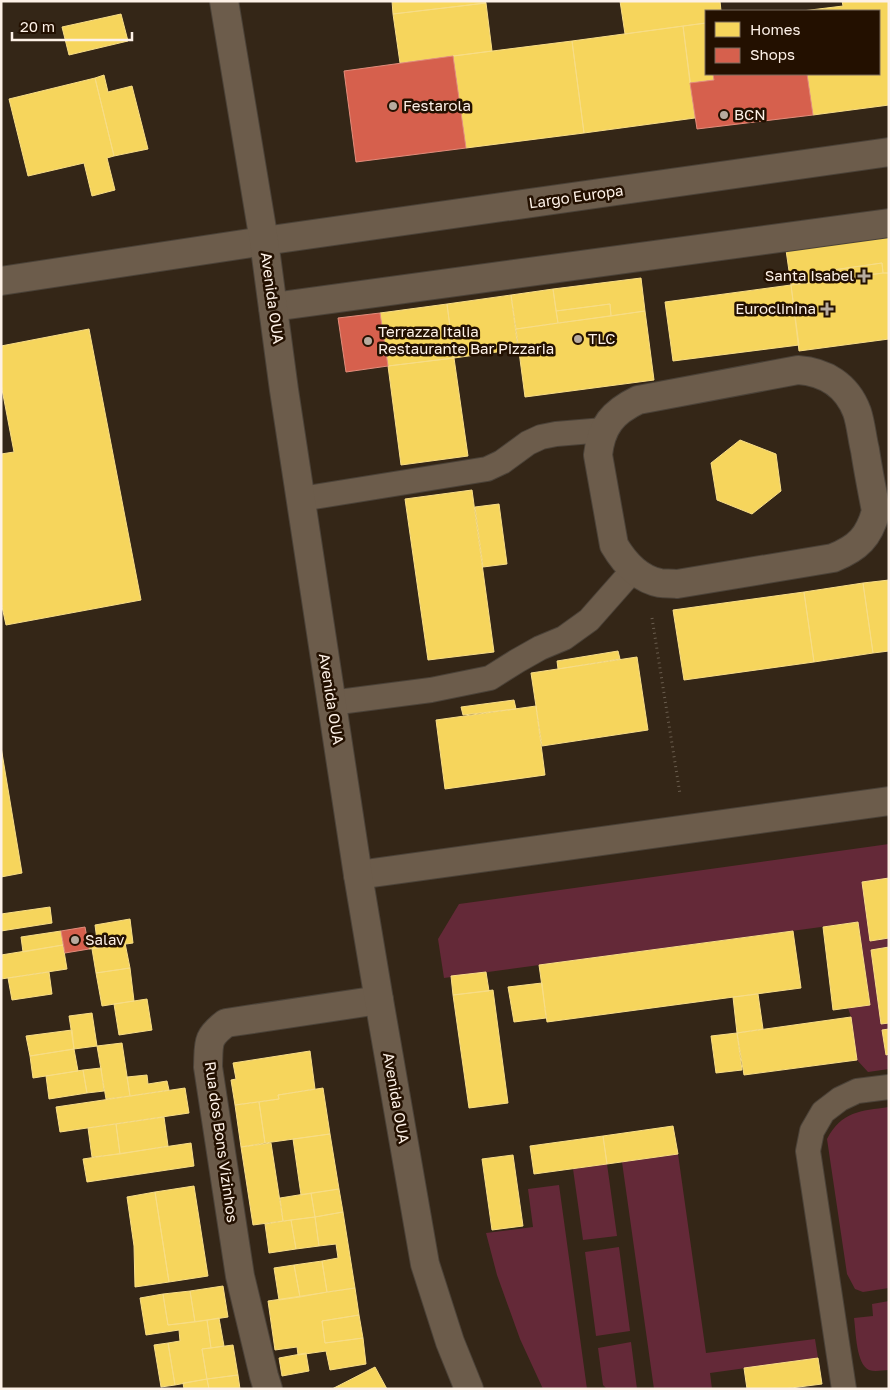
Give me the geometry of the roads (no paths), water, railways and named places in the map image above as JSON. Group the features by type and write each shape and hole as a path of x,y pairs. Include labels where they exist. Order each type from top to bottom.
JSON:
{"street":[{"name":"Avenida OUA","path":"224,1 264,241 301,499 378,1000 425,1264 450,1342 469,1389"},
{"name":"Largo Europa","path":"1,281 264,241 889,152"},
{"path":"273,308 889,222"},
{"path":"798,370 812,371 826,376 850,397 857,412 880,485 873,523 867,535 858,545 846,553 832,558 677,584 660,583 640,574 622,558 614,545 598,455 604,430 613,416 625,406 638,400 798,370"},
{"path":"358,875 889,801"},
{"name":"Rua dos Bons Vizinhos","path":"268,1389 240,1276 208,1067 209,1042 214,1032 226,1023 378,1000"}],"lane":[{"path":"301,499 487,469 502,462 528,443 541,437 604,430"},
{"path":"332,703 431,690 490,678 540,648 564,638 589,620 640,574"},
{"path":"844,1389 808,1151 812,1131 824,1112 840,1098 858,1091 889,1086"}],"place":[{"name":"Festarola","path":"393,106"},
{"name":"BCN","path":"724,115"},
{"name":"Santa Isabel","path":"864,276"},
{"name":"Euroclinina","path":"827,309"},
{"name":"TLC","path":"578,339"},
{"name":"Terrazza Italia Restaurante Bar Pizzaria","path":"368,341"},
{"name":"Salav","path":"75,940"}]}
